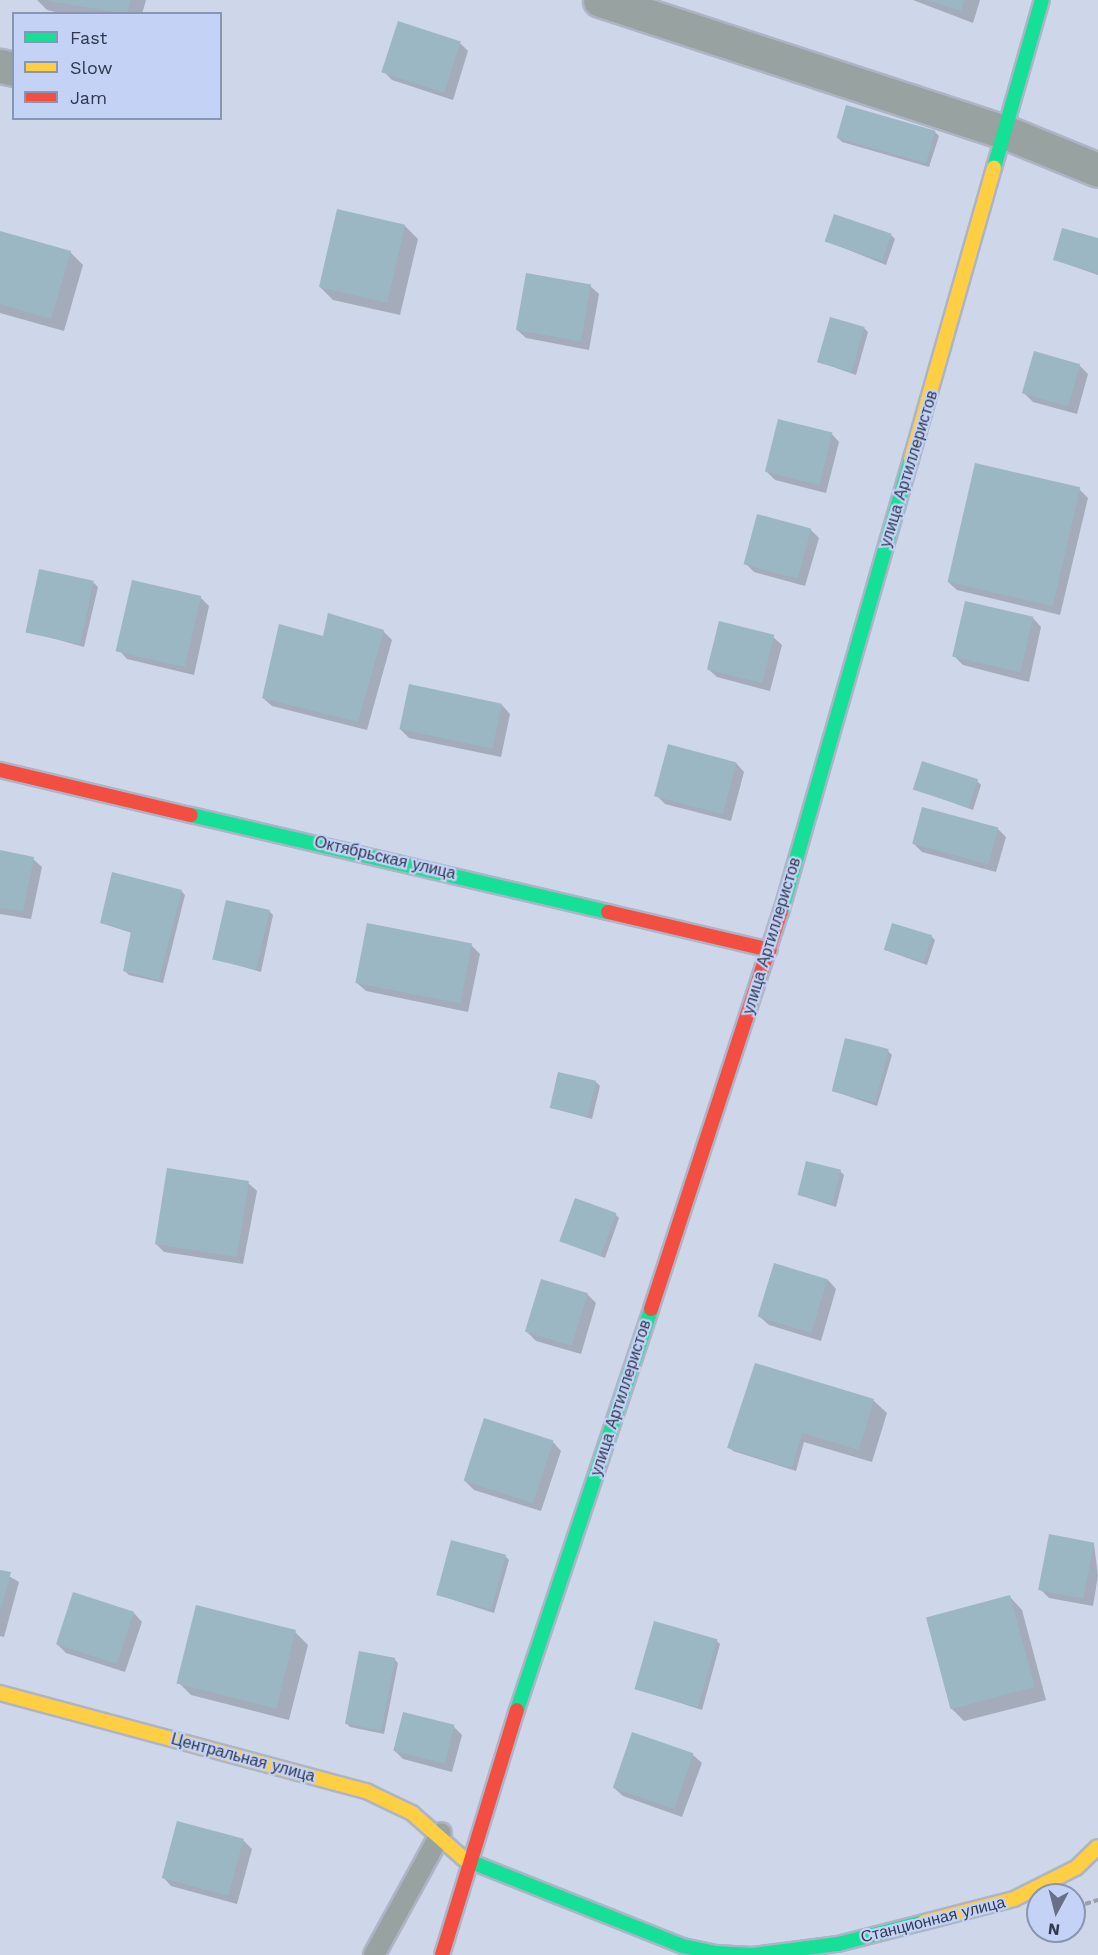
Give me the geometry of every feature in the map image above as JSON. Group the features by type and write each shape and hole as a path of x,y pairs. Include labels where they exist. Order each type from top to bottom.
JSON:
{"main road":[{"name":"улица Артиллеристов","path":"442,1955 467,1861 770,950 1042,0"},
{"name":"Октябрьская улица","path":"0,770 770,950"},
{"name":"Центральная улица","path":"0,1693 366,1791 441,1833 467,1861"},
{"name":"Станционная улица","path":"467,1861 683,1946 753,1955 838,1944 1014,1899 1076,1868 1098,1847"}],"street":[{"path":"600,0 1005,132 1098,170"}],"lane":[{"path":"374,1955 441,1833"}],"building":[{"path":"49,0 130,0 127,12 115,12"},
{"path":"927,0 964,0 961,11"},
{"path":"398,21 461,41 444,93 381,72"},
{"path":"846,105 935,131 926,163 837,138"},
{"path":"337,209 405,225 387,303 319,287"},
{"path":"834,214 892,234 882,261 825,241"},
{"path":"1062,228 1098,238 1098,273 1053,260"},
{"path":"0,231 71,251 51,319 0,304"},
{"path":"526,273 591,284 581,342 516,330"},
{"path":"830,317 865,327 852,372 817,362"},
{"path":"1034,351 1080,364 1068,407 1022,393"},
{"path":"778,419 832,433 819,485 765,471"},
{"path":"975,463 1080,487 1053,606 948,582"},
{"path":"757,514 811,528 798,579 744,564"},
{"path":"39,569 94,581 80,644 25,633"},
{"path":"132,580 201,596 185,667 116,651"},
{"path":"965,601 1033,617 1020,672 952,657"},
{"path":"328,613 384,630 358,722 262,698 279,624 323,636"},
{"path":"719,621 774,635 762,683 707,670"},
{"path":"409,684 502,704 492,749 399,729"},
{"path":"668,744 737,762 723,815 654,796"},
{"path":"922,761 978,779 969,808 913,790"},
{"path":"922,807 998,827 988,864 912,844"},
{"path":"0,850 34,857 23,911 0,908"},
{"path":"112,872 182,890 159,980 123,971 131,931 100,923"},
{"path":"226,900 270,910 256,970 212,959"},
{"path":"367,923 472,943 460,1003 355,983"},
{"path":"892,923 932,935 924,962 884,950"},
{"path":"845,1038 889,1049 875,1102 832,1091"},
{"path":"558,1072 596,1081 588,1117 550,1108"},
{"path":"806,1161 841,1170 832,1204 798,1195"},
{"path":"167,1168 249,1181 237,1257 155,1244"},
{"path":"575,1198 616,1213 601,1256 559,1241"},
{"path":"774,1263 828,1279 811,1333 758,1317"},
{"path":"541,1279 588,1293 572,1346 525,1332"},
{"path":"755,1363 874,1399 859,1450 802,1433 792,1468 727,1448"},
{"path":"484,1418 553,1441 533,1503 464,1481"},
{"path":"1049,1534 1094,1543 1083,1599 1038,1590"},
{"path":"451,1540 506,1555 491,1610 436,1595"},
{"path":"0,1570 11,1572 1,1609 0,1609"},
{"path":"73,1592 134,1612 117,1664 56,1644"},
{"path":"1010,1595 1035,1687 951,1709 926,1618"},
{"path":"196,1605 296,1630 276,1709 176,1684"},
{"path":"654,1621 717,1639 698,1707 634,1689"},
{"path":"359,1651 395,1658 381,1731 345,1724"},
{"path":"403,1712 454,1725 445,1764 393,1751"},
{"path":"632,1732 693,1753 674,1809 613,1788"},
{"path":"177,1821 244,1839 228,1896 162,1878"}],"traffic: fast":[{"path":"994,168 1042,0"},
{"path":"781,912 911,459"},
{"path":"191,815 608,912"},
{"path":"517,1710 651,1309"},
{"path":"464,1859 683,1946 715,1953 753,1955 838,1944 924,1922"}],"traffic: slow":[{"path":"911,459 994,168"},
{"path":"0,1693 366,1791 412,1813 464,1859"},
{"path":"924,1922 1014,1899 1076,1868 1098,1847"}],"traffic: jam":[{"path":"0,770 191,815"},
{"path":"608,912 770,950"},
{"path":"651,1309 781,912"},
{"path":"442,1955 517,1710"}]}
